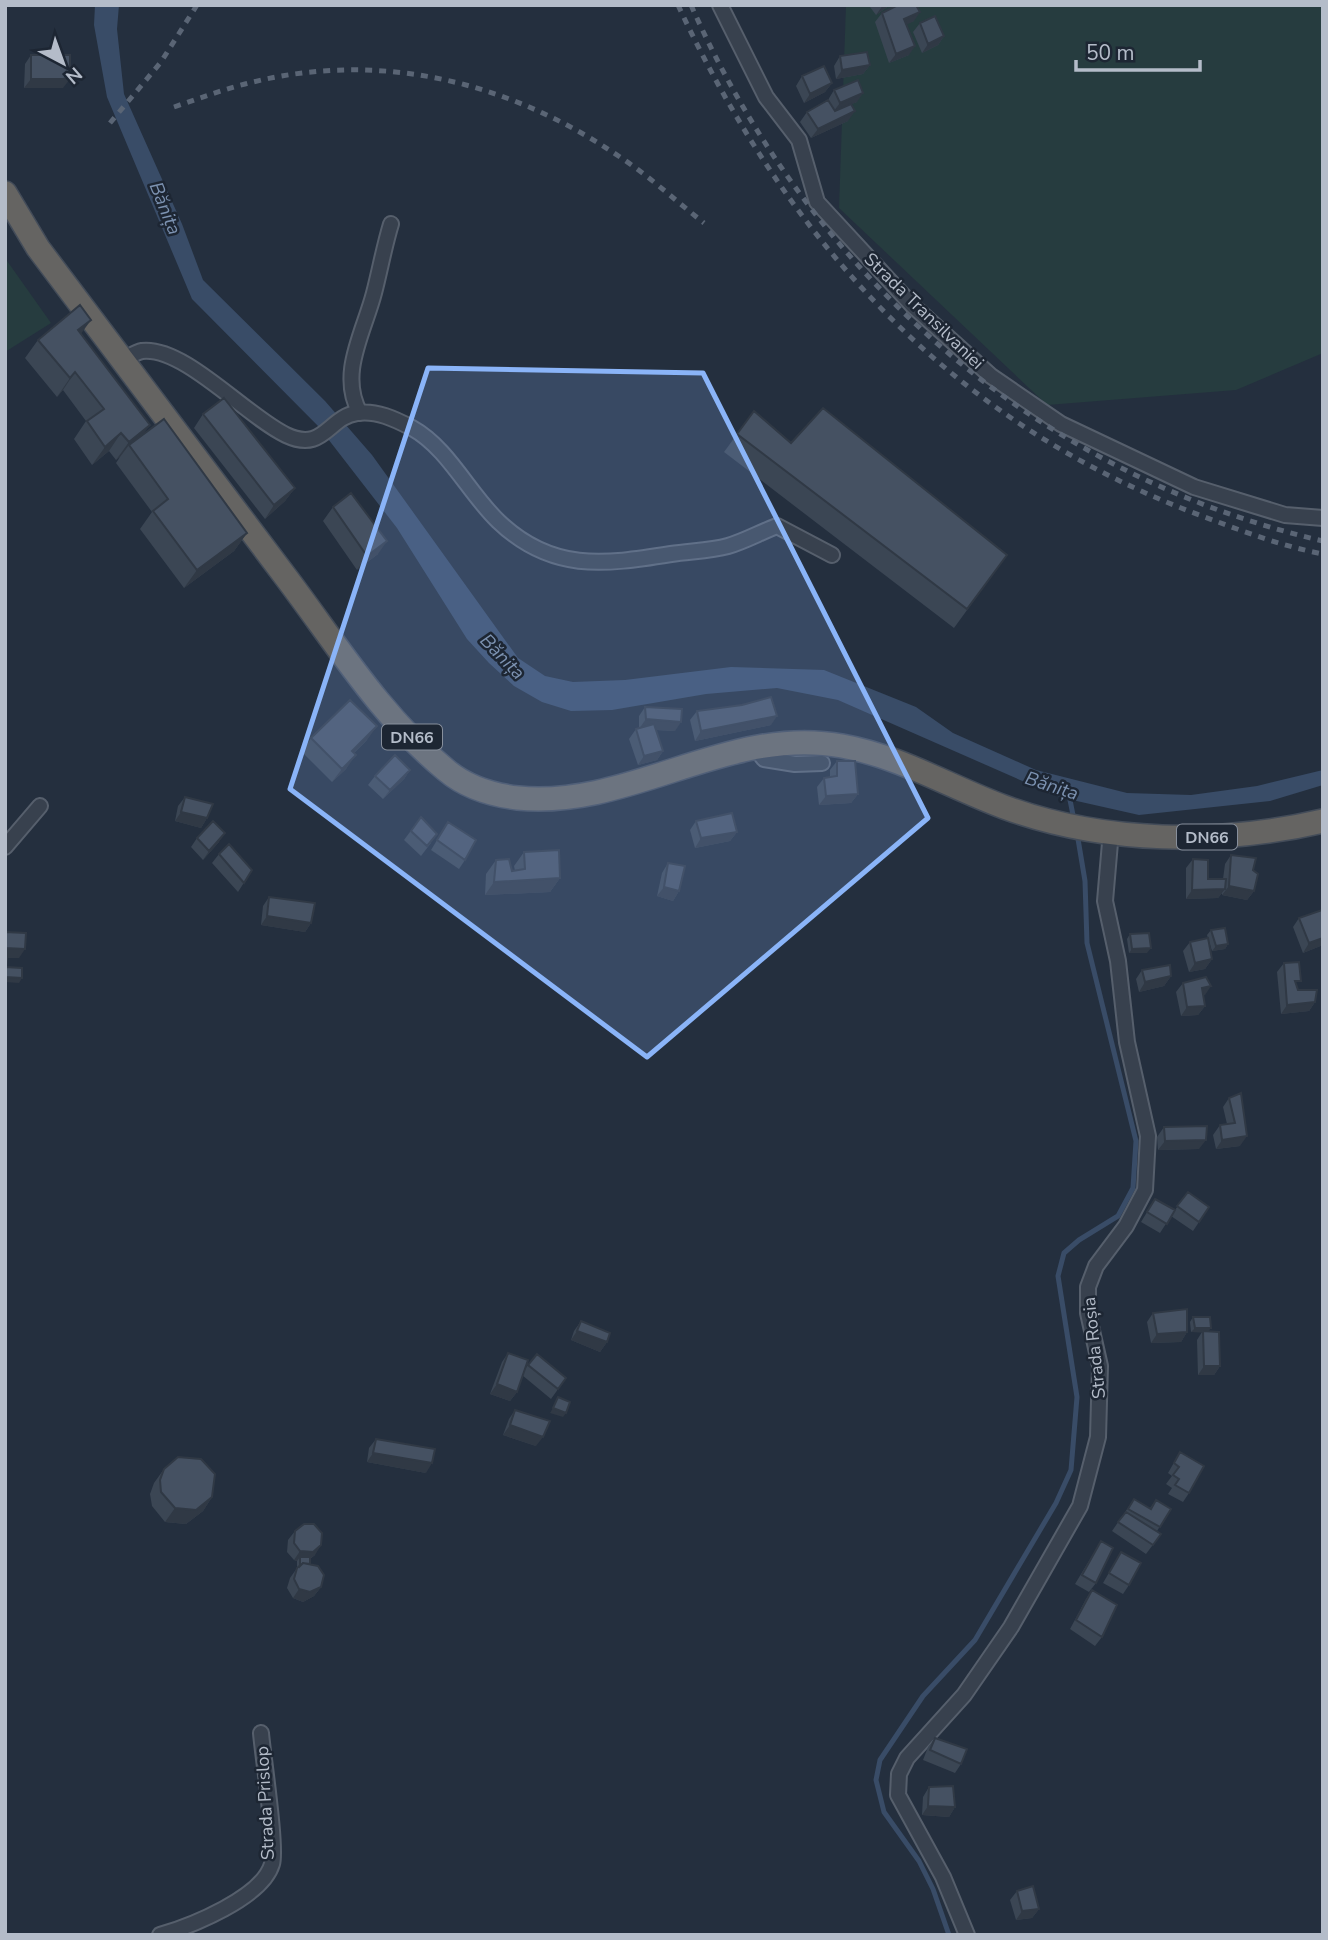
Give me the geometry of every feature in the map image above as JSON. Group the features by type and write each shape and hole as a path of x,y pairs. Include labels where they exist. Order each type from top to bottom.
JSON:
{"highway":[{"name":"DN66","path":"5,193 26,231 353,668 405,730 458,779 503,795 565,797 620,786 754,746 820,743 856,749 895,761 1005,807 1101,830 1174,837 1218,837 1277,831 1323,821"}],"street":[{"name":"Strada Transilvaniei","path":"720,5 766,97 799,140 817,202 912,305 991,376 1061,424 1194,487 1285,515 1323,518"},
{"path":"357,413 351,397 355,351 374,293 391,223"},
{"path":"123,360 141,351 161,352 180,359 266,423 288,436 305,440 317,439 357,413 386,416 415,430 433,443 498,521 524,542 546,554 578,562 607,564 729,546 777,526 832,555"},
{"path":"754,746 764,759 776,762 822,763"},
{"path":"5,847 40,806"},
{"name":"Strada Roșia","path":"967,1935 943,1877 898,1795 899,1774 907,1758 964,1695 1011,1627 1080,1506 1098,1437 1100,1366 1088,1313 1088,1287 1096,1266 1126,1226 1145,1190 1148,1136 1127,1042 1118,961 1105,901 1101,830"},
{"name":"Strada Prislop","path":"160,1935 212,1916 260,1882 272,1864 261,1733"}],"highlighted area":[{"path":"428,368 703,373 928,818 647,1057 290,789"}],"green space":[{"path":"846,5 1323,5 1323,353 1236,390 1047,405 839,208"},
{"path":"5,258 51,323 5,352"}],"water":[{"name":"Bănița","path":"95,5 119,5 117,29 124,94 182,224 203,280 325,401 372,455 518,658 545,676 573,682 625,680 731,667 824,670 916,707 953,733 1036,770 1127,793 1191,795 1257,786 1323,770 1323,785 1270,801 1139,815 1059,797 838,700 777,688 706,694 612,710 571,711 542,702 514,686 467,639 397,528 318,426 192,299 107,97 94,25"}],"building":[{"path":"898,5 916,5 920,12 904,19 915,46 896,54 882,13"},
{"path":"935,16 944,36 928,44 920,23"},
{"path":"867,52 870,65 842,70 840,56"},
{"path":"31,55 70,55 70,79 31,79"},
{"path":"824,66 832,83 810,94 802,76"},
{"path":"858,80 863,93 840,103 834,90"},
{"path":"828,100 835,111 851,104 855,111 818,129 807,112"},
{"path":"80,305 91,320 78,330 150,425 129,442 121,433 105,447 87,421 104,409 75,372 70,378 38,340"},
{"path":"224,398 295,488 274,505 203,414"},
{"path":"823,408 1007,555 967,609 737,434 754,411 791,443"},
{"path":"164,419 247,533 197,570 153,511 168,499 129,445"},
{"path":"351,493 387,541 367,556 333,507"},
{"path":"771,697 777,716 701,731 697,711 742,705"},
{"path":"350,700 377,726 352,751 356,755 342,769 311,738"},
{"path":"645,707 682,709 681,722 646,719"},
{"path":"654,724 663,751 644,756 636,729"},
{"path":"395,755 410,770 390,790 375,776"},
{"path":"837,761 855,761 858,794 826,796 824,778 837,776"},
{"path":"185,797 213,804 207,818 181,812"},
{"path":"732,813 737,832 701,838 696,821"},
{"path":"421,817 437,834 427,846 411,831"},
{"path":"213,821 225,833 209,851 197,838"},
{"path":"448,822 476,840 465,860 437,840"},
{"path":"229,844 252,870 244,883 219,854"},
{"path":"559,850 560,878 494,882 496,860 509,859 512,871 525,869 524,852"},
{"path":"1231,855 1256,858 1253,870 1258,874 1254,891 1229,886"},
{"path":"1193,859 1208,860 1208,879 1226,879 1225,889 1192,890"},
{"path":"668,863 685,866 679,891 664,887"},
{"path":"269,897 315,903 311,923 267,916"},
{"path":"1322,910 1323,938 1309,943 1299,918"},
{"path":"1225,928 1228,944 1216,946 1211,930"},
{"path":"5,932 26,933 25,949 5,948"},
{"path":"1149,933 1151,948 1132,949 1130,934"},
{"path":"1208,938 1212,959 1195,963 1190,942"},
{"path":"5,958 6,967 22,968 22,978 5,977"},
{"path":"1299,962 1301,981 1295,981 1298,990 1317,990 1315,1002 1287,1005 1284,963"},
{"path":"1170,965 1171,976 1145,982 1142,970"},
{"path":"1206,977 1211,986 1202,988 1205,1006 1187,1007 1183,983"},
{"path":"1241,1093 1247,1136 1222,1140 1220,1125 1235,1123 1229,1098"},
{"path":"1207,1126 1206,1140 1165,1141 1164,1127"},
{"path":"1188,1192 1209,1207 1199,1222 1177,1206"},
{"path":"1155,1199 1175,1210 1167,1224 1147,1212"},
{"path":"1187,1309 1187,1332 1157,1334 1153,1313"},
{"path":"1193,1317 1210,1317 1211,1328 1195,1328"},
{"path":"581,1321 610,1333 607,1342 577,1331"},
{"path":"1203,1331 1219,1332 1220,1366 1204,1366"},
{"path":"508,1353 528,1360 517,1392 497,1384"},
{"path":"537,1354 566,1378 558,1389 528,1365"},
{"path":"558,1397 570,1402 566,1413 553,1408"},
{"path":"515,1410 550,1421 543,1437 510,1425"},
{"path":"376,1439 435,1449 432,1463 373,1453"},
{"path":"1180,1452 1204,1466 1189,1493 1175,1485 1179,1479 1173,1475 1179,1467 1174,1463"},
{"path":"178,1457 201,1459 215,1474 212,1497 196,1510 175,1508 161,1492 160,1480 164,1469"},
{"path":"1134,1499 1151,1509 1156,1500 1171,1509 1160,1527 1128,1509"},
{"path":"1126,1512 1161,1534 1153,1545 1118,1522"},
{"path":"304,1524 314,1524 322,1533 321,1545 313,1552 300,1551 294,1543 295,1531"},
{"path":"1101,1541 1113,1548 1096,1583 1082,1575"},
{"path":"1121,1552 1141,1563 1129,1585 1109,1573"},
{"path":"300,1557 310,1557 310,1564 303,1563 300,1566"},
{"path":"303,1563 318,1566 324,1575 321,1587 310,1592 299,1589 294,1579 297,1568"},
{"path":"1092,1590 1117,1605 1102,1637 1076,1620"},
{"path":"935,1738 967,1749 961,1764 930,1750"},
{"path":"953,1786 955,1807 928,1806 929,1787"},
{"path":"1033,1886 1039,1909 1022,1911 1017,1891"}],"waterway":[{"name":"Bănița","path":"1069,795 1074,820"},
{"path":"949,1935 933,1889 919,1861 884,1812 876,1780 880,1760 923,1696 975,1640 1056,1503 1071,1470 1077,1397 1058,1276 1064,1253 1079,1240 1118,1216 1133,1188 1136,1141 1087,943 1085,881 1077,833"}],"railway":[{"path":"110,123 161,62 197,5"},
{"path":"678,5 722,91 771,172 826,247 888,315 955,376 1030,430 1112,477 1232,527 1323,554"},
{"path":"691,5 740,103 799,193 867,275 943,349 1027,413 1119,467 1218,510 1323,541"},
{"path":"174,107 236,86 295,74 344,70 393,72 440,79 487,91 533,109 577,131 631,164 704,223"}]}
